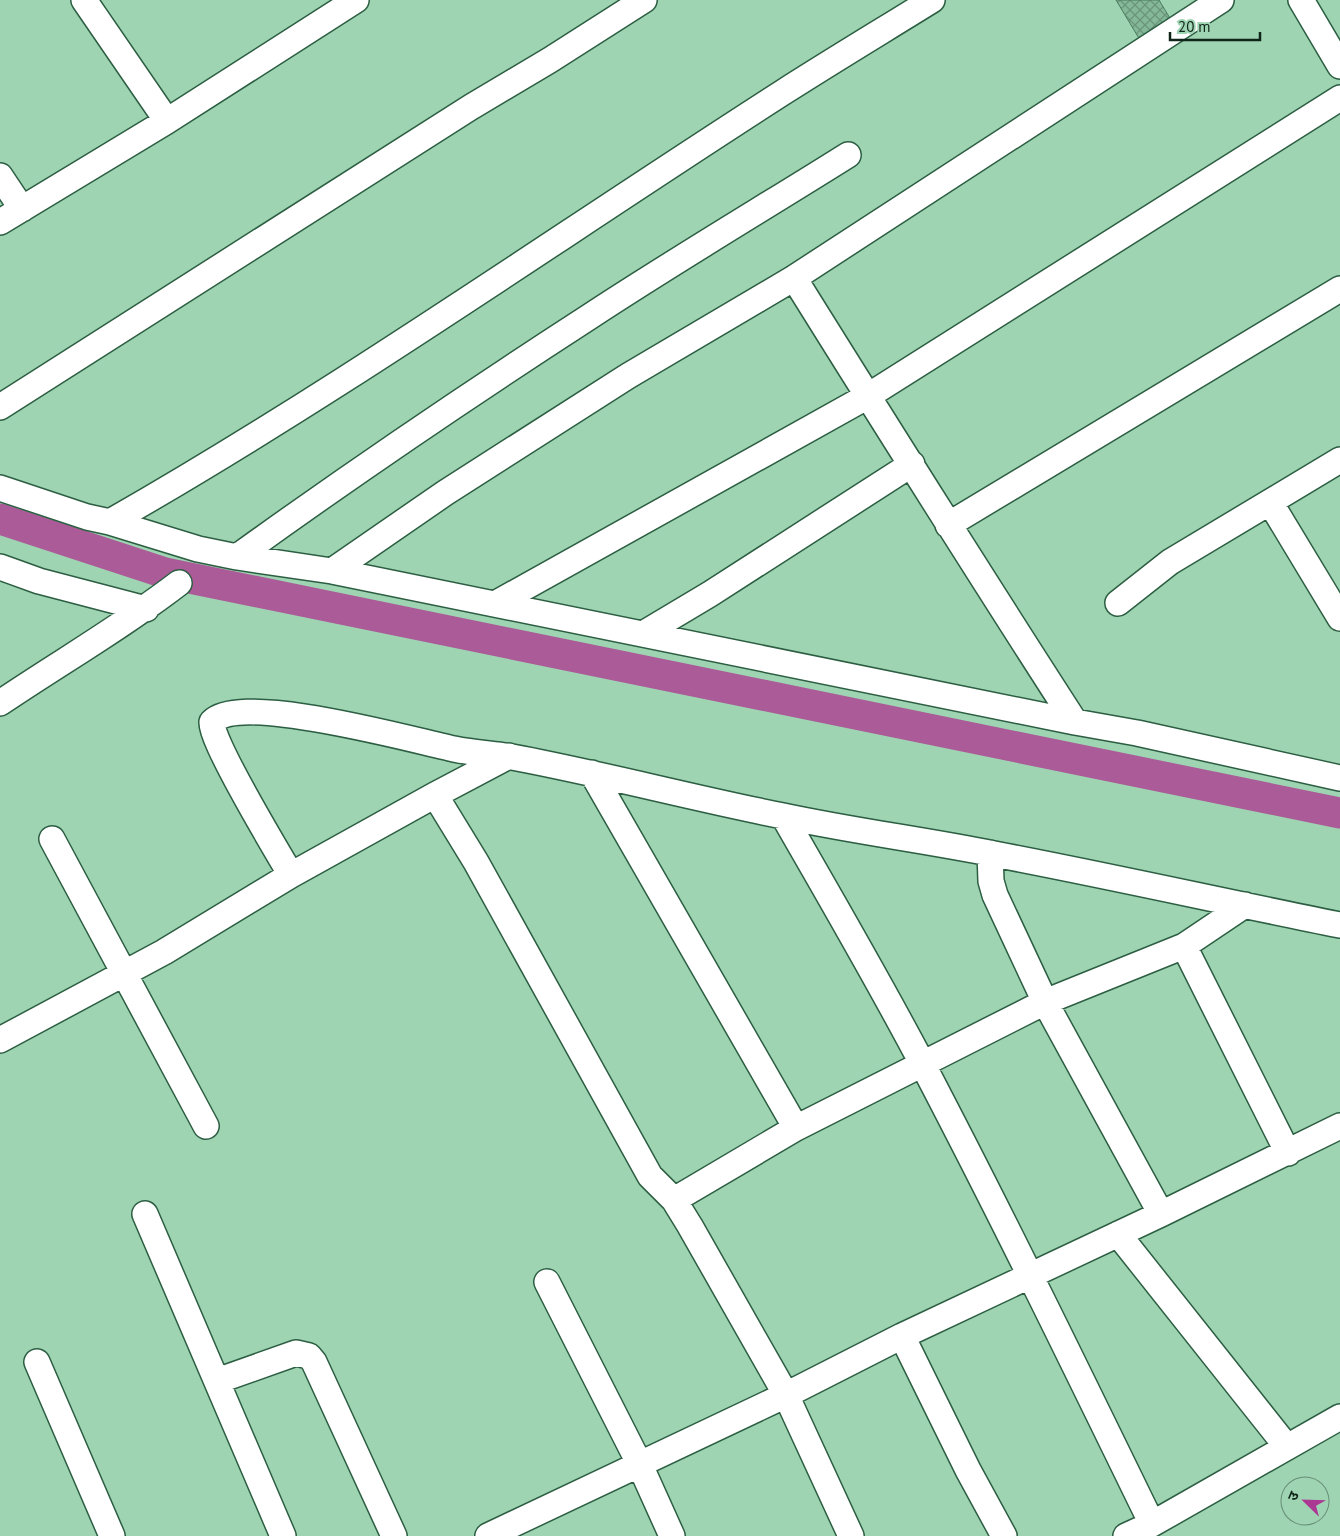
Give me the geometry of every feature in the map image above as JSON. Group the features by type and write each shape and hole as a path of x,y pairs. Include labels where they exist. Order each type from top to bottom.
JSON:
{"street":[{"path":"84,0 167,121"},
{"path":"0,222 167,121 356,0"},
{"path":"0,407 471,107 550,60 644,0"},
{"path":"110,522 209,465 527,262 774,98 932,0"},
{"path":"332,571 445,493 628,376 794,278 1221,0"},
{"path":"1301,0 1340,66"},
{"path":"495,604 868,396 1340,98"},
{"path":"237,557 447,410 591,316 848,155"},
{"path":"0,176 22,209"},
{"path":"794,278 912,464 948,525 1075,722"},
{"path":"948,525 1340,289"},
{"path":"1118,603 1170,562 1340,460"},
{"path":"643,634 710,594 912,464"},
{"path":"0,488 87,517 110,522 196,553 332,571 1137,733 1340,778"},
{"path":"1270,502 1340,618"},
{"path":"0,567 39,581 146,608"},
{"path":"0,703 46,671 146,608 179,583"},
{"path":"291,875 215,738 211,727 212,722 221,715 235,713 278,713 309,717 458,750 509,756 592,773 784,816 990,853 1340,925"},
{"path":"0,1040 164,952 291,875 509,756"},
{"path":"592,773 796,1128"},
{"path":"435,795 476,862 650,1176 674,1200 786,1395 851,1536"},
{"path":"784,816 863,954 1032,1275 1152,1524"},
{"path":"52,840 206,1126"},
{"path":"990,853 991,881 994,895 1046,1002 1161,1214"},
{"path":"674,1200 796,1128 1046,1002 1184,946 1245,905"},
{"path":"1184,946 1288,1152"},
{"path":"488,1536 786,1395 902,1336 1161,1214 1340,1126"},
{"path":"145,1214 283,1536"},
{"path":"1118,1234 1287,1447"},
{"path":"547,1282 640,1465 672,1536"},
{"path":"902,1336 968,1470 1004,1536"},
{"path":"217,1381 296,1353 309,1356 314,1362 394,1536"},
{"path":"38,1362 112,1536"},
{"path":"1126,1536 1152,1524 1340,1417"}],"building":[{"path":"1116,0 1159,0 1174,25 1143,45"}],"waterway":[{"path":"0,519 165,573 1340,813"}]}
